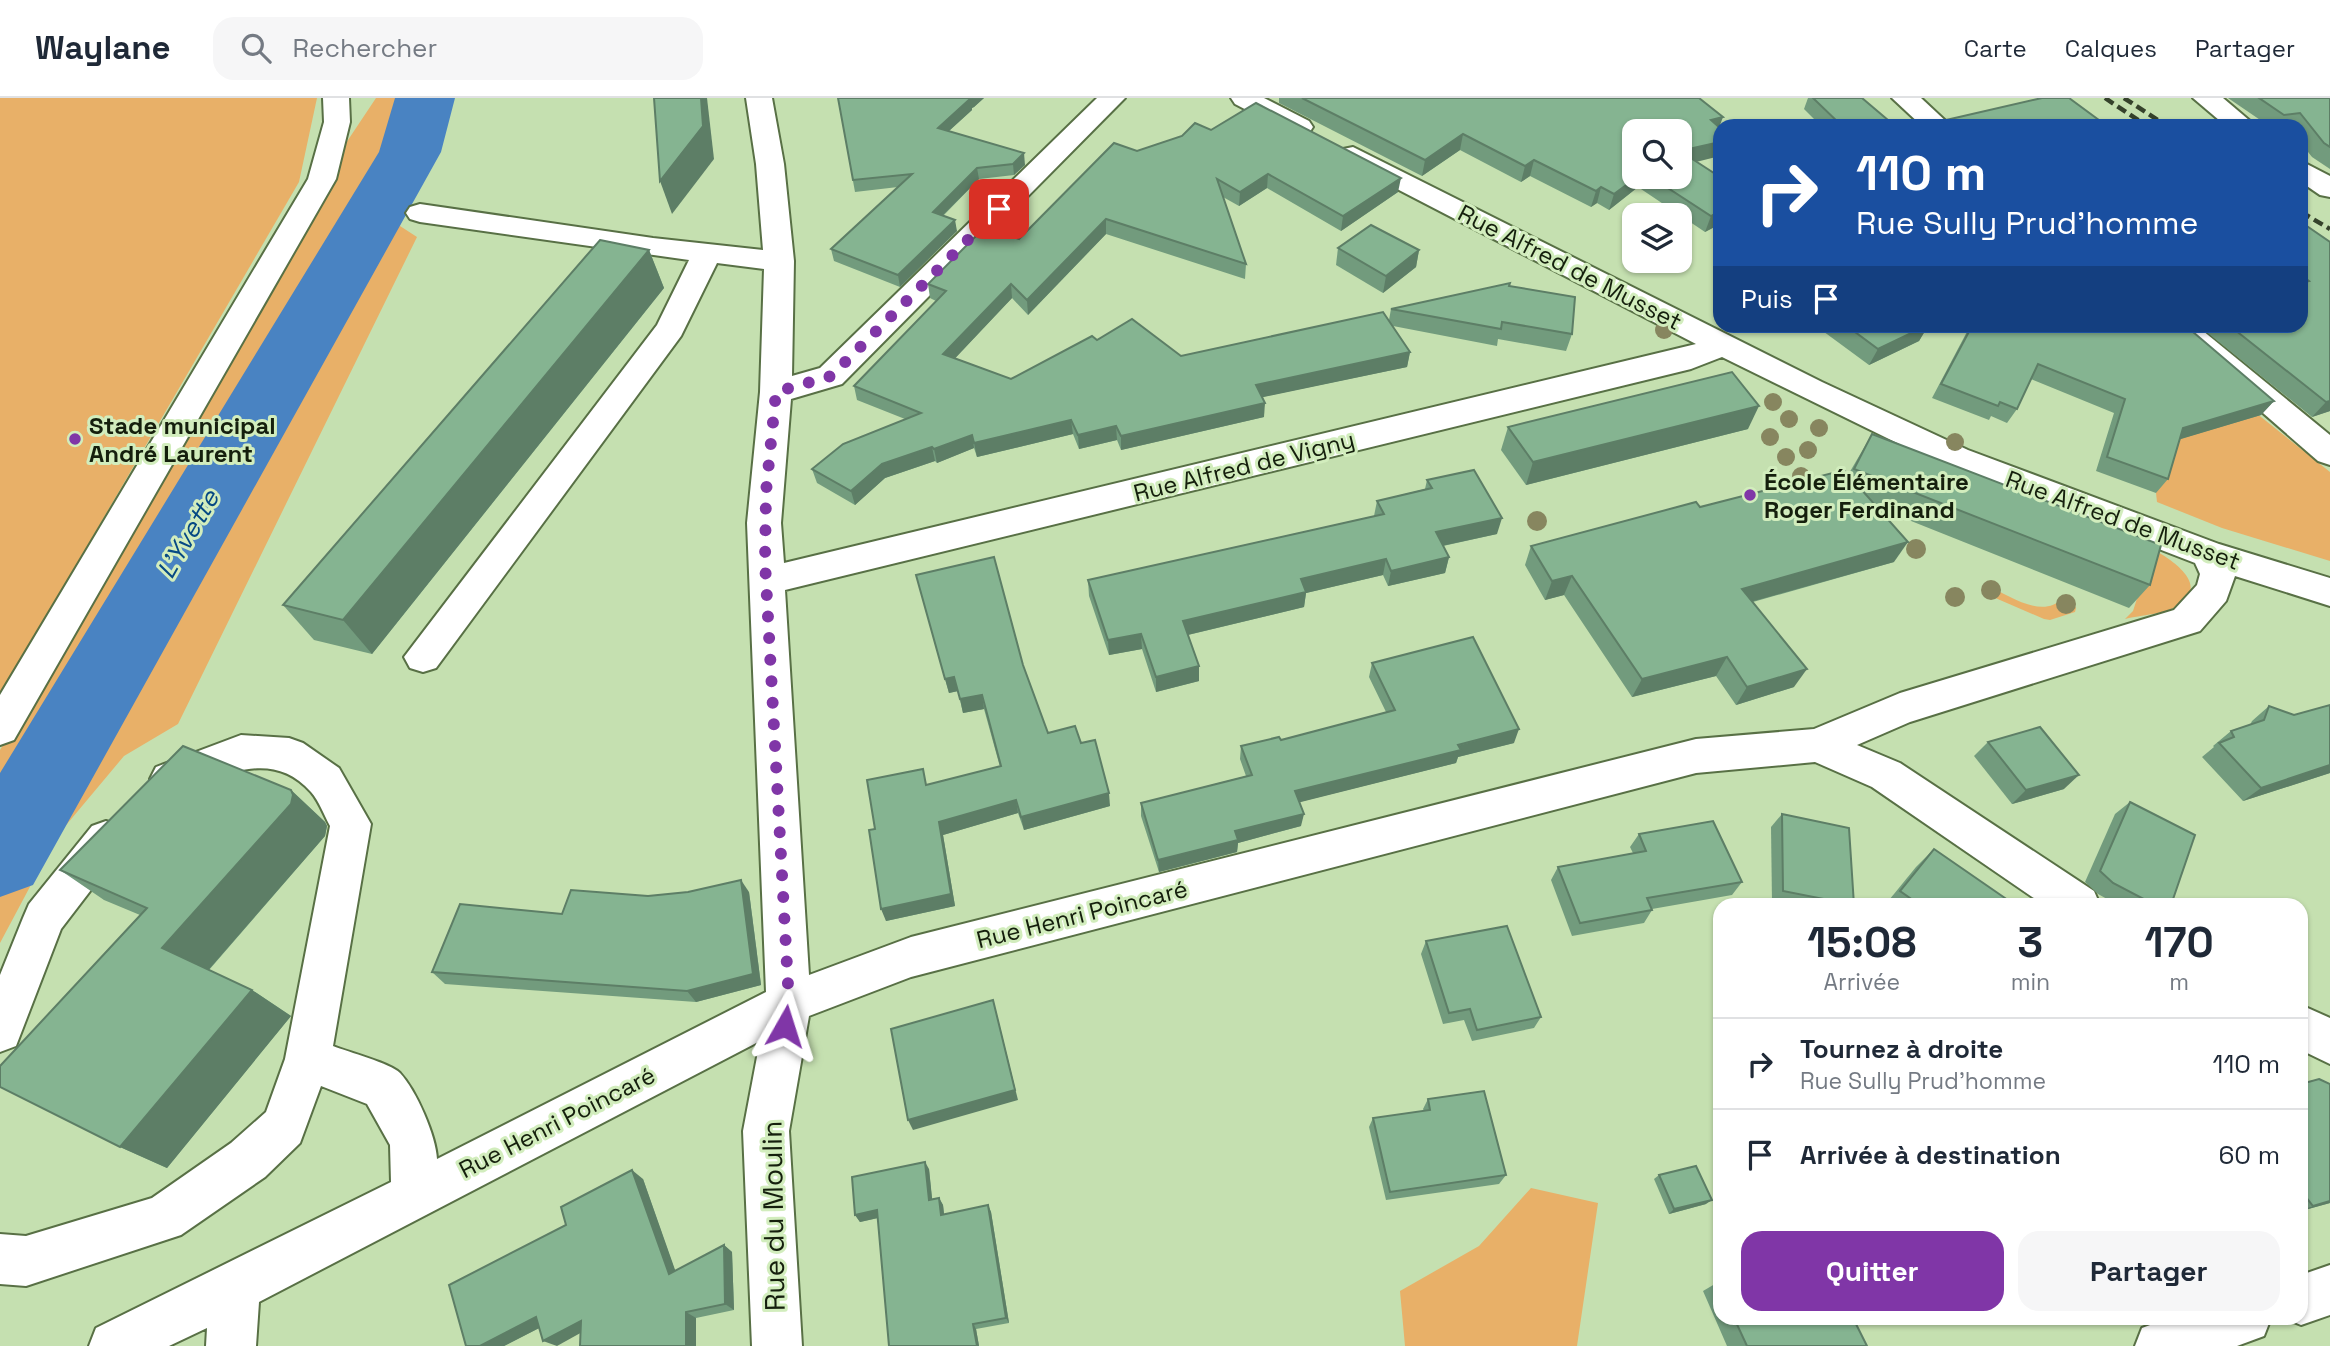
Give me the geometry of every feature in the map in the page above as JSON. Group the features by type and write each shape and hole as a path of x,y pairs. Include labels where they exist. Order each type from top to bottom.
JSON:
{"street":[{"path":"0,729 322,179 337,122 336,98"},
{"name":"Rue du Moulin","path":"759,98 770,164 779,261 776,392 766,492 765,581 789,1003 766,1131 777,1346"},
{"path":"776,392 831,376 1112,98"},
{"name":"Rue Alfred de Musset","path":"1244,98 1811,390 1956,457 2208,554 2330,592"},
{"path":"1905,98 1930,119"},
{"path":"2206,98 2234,119"},
{"path":"2308,174 2330,189"},
{"path":"420,213 779,261"},
{"path":"423,657 670,329 707,253"},
{"path":"2186,333 2330,453"},
{"name":"Rue Alfred de Vigny","path":"765,581 1678,361 1723,345"},
{"path":"1817,745 1900,709 2187,621 2213,591 2218,574 2208,554"},
{"name":"Rue Henri Poincaré","path":"114,1346 236,1288 789,1003 911,957 1696,756 1817,745 1886,775 2069,898"},
{"path":"0,1031 44,918 139,805 172,777 241,751 289,755 325,780 351,824 308,1059 284,1127 248,1160 164,1217 26,1261 0,1259"},
{"path":"2308,1030 2330,1041"},
{"path":"308,1059 383,1088 413,1141 415,1196"},
{"path":"231,1346 236,1288"},
{"path":"2308,1298 2330,1290"},
{"path":"2160,1346 2224,1325"}],"shaded area":[{"name":"Stade municipal André Laurent","path":"0,98 317,98 299,182 0,696"},
{"path":"376,98 433,98 418,150 398,189 409,196 400,226 417,237 178,724 124,756 57,836 0,943 0,750 72,630 322,179"},
{"path":"2256,413 2330,472 2330,561 2222,528 2157,502 2156,493 2171,442"},
{"path":"2153,549 2184,573 2191,589 2188,597 2167,610 2125,619 2133,611"},
{"path":"1986,585 2035,606 2045,607 2063,598 2071,601 2076,608 2075,612 2050,620 2044,619 1993,597 1982,588"},
{"path":"1531,1188 1598,1203 1577,1346 1405,1346 1400,1291 1479,1246"}],"building":[{"path":"654,98 701,98 703,126 660,181"},
{"path":"838,98 971,98 938,128 1024,153 1013,164 977,168 933,212 955,220 898,275 831,249 912,174 853,180"},
{"path":"1302,98 1699,98 1723,117 1711,120 1713,144 1692,148 1692,119 1622,119 1622,188 1614,194 1601,187 1596,191 1534,160 1525,166 1463,134 1425,160"},
{"path":"1813,98 1862,98 1887,119 1835,119"},
{"path":"2042,98 2069,98 2098,119 1950,119"},
{"path":"2259,98 2330,98 2330,147 2300,113 2284,115"},
{"path":"1256,103 1401,178 1343,216 1268,174 1240,192 1217,179 1246,264 1106,219 1027,300 1011,284 943,354 1011,379 1092,336 1097,340 1132,319 1181,356 1383,312 1410,352 1256,385 1265,403 1121,436 1116,426 1078,435 1071,420 974,443 972,435 882,464 851,491 812,469 843,444 921,413 854,386 946,291 928,284 985,227 1019,239 1114,143 1137,151 1182,136 1195,123 1211,130"},
{"path":"1692,159 1713,172 1713,215 1669,189 1692,189"},
{"path":"1371,225 1419,250 1386,276 1338,248"},
{"path":"2308,227 2330,242 2330,401 2326,402 2239,333 2308,333"},
{"path":"600,240 649,250 343,620 283,605"},
{"path":"1510,283 1509,286 1575,297 1572,334 1502,322 1501,329 1391,309"},
{"path":"1856,333 1911,333 1878,349"},
{"path":"1968,333 2194,333 2274,401 2183,428 2168,479 2107,457 2125,399 2038,364 2017,409 2000,402 1998,406 1941,384"},
{"path":"1732,372 1759,406 1533,462 1508,427"},
{"path":"1872,434 2161,545 2150,585 1854,469"},
{"path":"1474,470 1502,518 1436,532 1449,557 1391,571 1386,559 1301,579 1306,592 1183,621 1199,666 1156,677 1141,634 1108,640 1088,580 1384,514 1377,501 1432,488 1427,480"},
{"path":"1844,470 1908,542 1742,589 1807,669 1747,687 1727,657 1642,679 1572,576 1552,581 1531,546 1696,502 1700,507"},
{"path":"994,557 1023,665 1048,733 1075,726 1081,743 1095,740 1109,793 1021,817 1016,800 939,822 951,894 881,909 869,830 875,829 867,780 923,769 926,785 1001,766 982,695 960,699 954,677 945,679 916,575"},
{"path":"1473,637 1519,729 1458,745 1461,750 1295,791 1304,814 1235,831 1238,840 1158,860 1141,803 1252,775 1241,746 1279,737 1281,740 1395,710 1372,663"},
{"path":"2330,705 2330,765 2261,788 2219,743 2234,737 2231,731 2264,720 2269,706 2294,715"},
{"path":"2040,727 2079,775 2026,790 1988,742"},
{"path":"183,746 291,790 293,795 291,804 162,948 252,990 120,1147 0,1087 0,1066 147,908 60,870"},
{"path":"2130,802 2195,835 2173,898 2142,898 2113,883 2100,871"},
{"path":"1782,814 1849,828 1854,898 1818,898 1783,891"},
{"path":"1713,821 1742,882 1647,898 1652,910 1580,923 1558,867 1646,851 1639,834"},
{"path":"1934,849 2005,898 1910,898 1900,891"},
{"path":"741,880 753,974 687,991 432,972 460,904 562,914 571,890 648,896 688,892"},
{"path":"1507,926 1541,1017 1477,1030 1470,1009 1449,1013 1426,941"},
{"path":"993,1000 1015,1090 908,1120 891,1029"},
{"path":"2319,1079 2330,1084 2330,1201 2313,1206 2308,1200 2308,1082"},
{"path":"1484,1091 1506,1175 1390,1192 1373,1118 1430,1110 1428,1099"},
{"path":"925,1162 929,1200 939,1198 941,1215 988,1205 1006,1318 973,1324 977,1346 889,1346 877,1210 855,1215 852,1177"},
{"path":"1696,1166 1712,1200 1674,1209 1659,1175"},
{"path":"632,1170 669,1274 724,1245 725,1304 686,1312 686,1346 580,1346 581,1321 543,1341 536,1317 480,1346 466,1346 449,1285 566,1225 561,1207"},
{"path":"1737,1325 1856,1325 1867,1346 1747,1346"}],"waterway":[{"name":"L'Yvette","path":"0,856 410,152 425,98"}],"railway":[{"path":"2105,98 2136,119"},
{"path":"2124,98 2156,119"},
{"path":"2308,216 2330,229"}],"place":[{"name":"Stade municipal André Laurent","path":"75,439"},
{"name":"École Élémentaire Roger Ferdinand","path":"1750,495"}],"route":[{"path":"785,1026 789,1003 764,523 776,392 831,376 999,209"}]}
